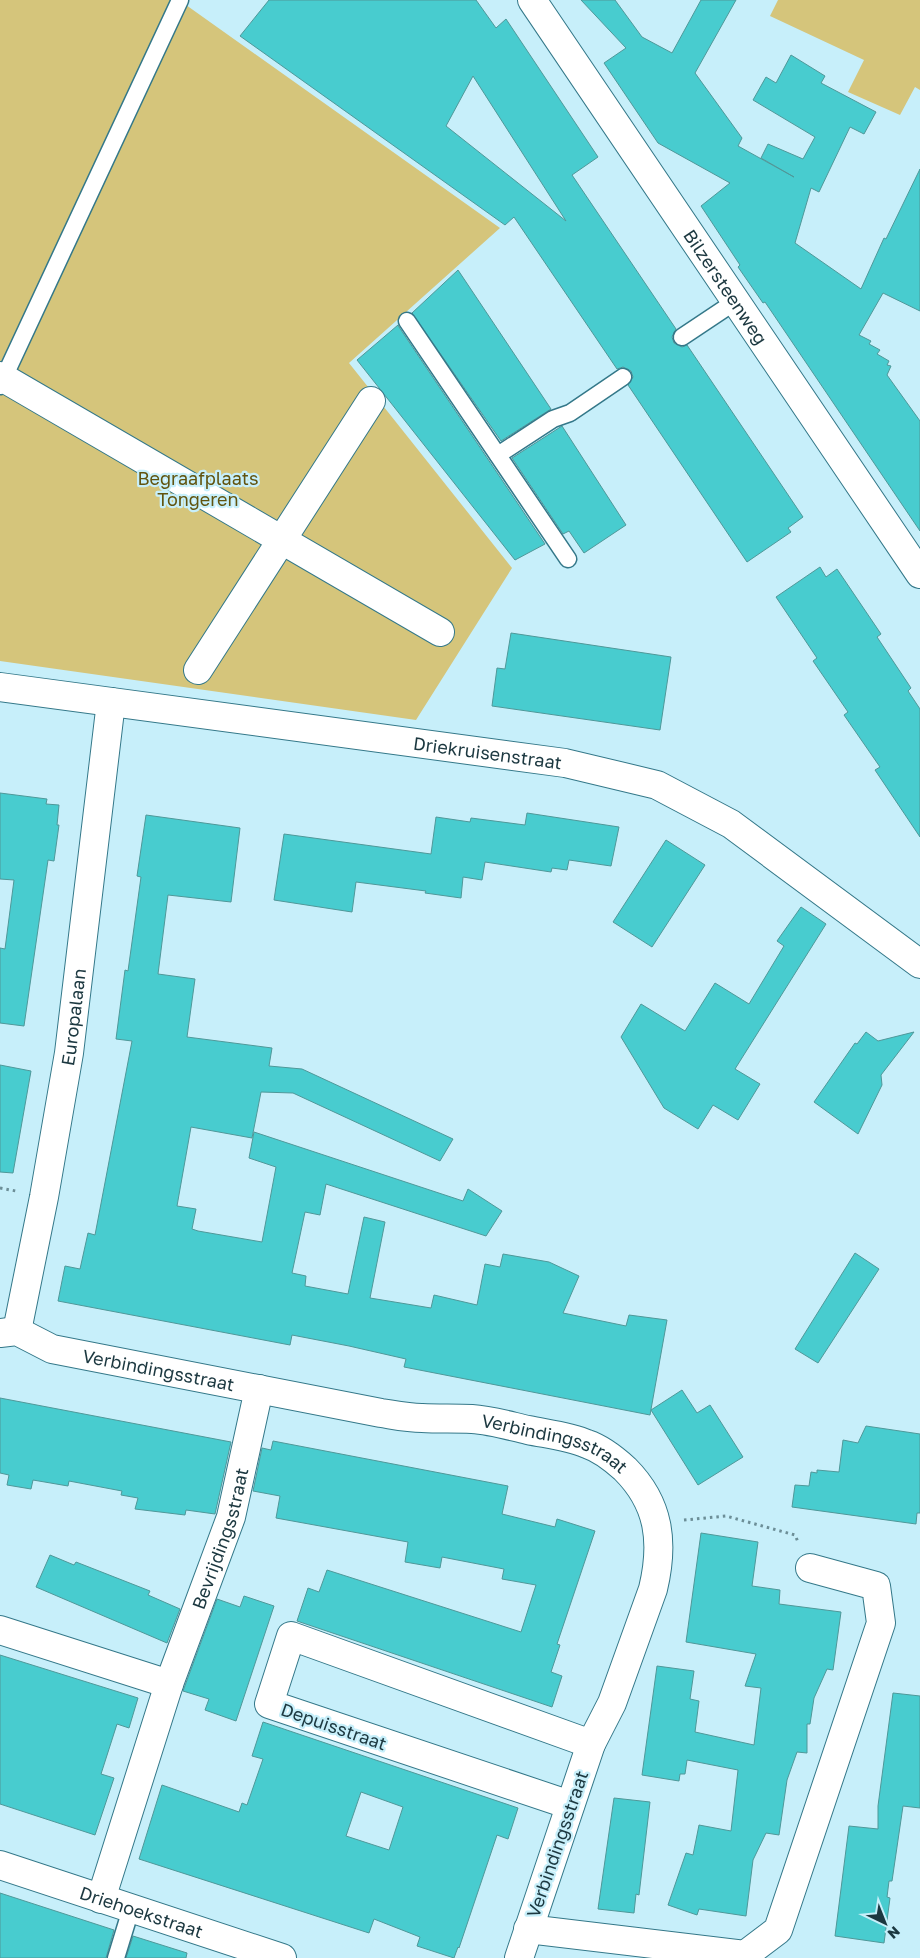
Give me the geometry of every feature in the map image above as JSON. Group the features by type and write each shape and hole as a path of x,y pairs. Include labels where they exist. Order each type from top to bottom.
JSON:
{"street":[{"name":"Bilzersteenweg","path":"532,0 920,574"},
{"path":"1,380 440,632"},
{"path":"198,670 371,401"},
{"name":"Driekruisenstraat","path":"0,687 565,763 657,786 731,824 920,964"},
{"name":"Europalaan","path":"8,1332 44,1197 69,1053 111,702"},
{"name":"Verbindingsstraat","path":"8,1332 52,1349 259,1389 420,1418 473,1419 587,1443 617,1461 630,1474 642,1489 656,1523 659,1554 653,1589 612,1703 591,1744 519,1958"},
{"name":"Bevrijdingsstraat","path":"100,1899 170,1684 231,1517 259,1389"},
{"name":"Verbindingsstraat","path":"528,1929 745,1955 778,1930 881,1624 876,1586 810,1568"},
{"path":"0,1630 170,1684"},
{"name":"Depuisstraat","path":"570,1805 269,1704 291,1636 591,1744"},
{"name":"Driehoekstraat","path":"0,1865 282,1958"}],"lane":[{"path":"1,380 180,0"},
{"path":"682,338 736,301"},
{"path":"407,321 568,559"},
{"path":"498,455 553,419 570,413 623,377"},
{"path":"116,1958 131,1908"}],"path":[{"path":"656,1523 726,1516 795,1535 810,1568"}],"green space":[{"name":"Begraafplaats Tongeren","path":"0,0 179,0 500,228 349,363 512,568 416,720 0,661"},
{"path":"778,0 920,0 920,90 915,87 900,115 848,92 864,60 770,16"}],"building":[{"path":"269,0 476,0 496,28 506,19 598,157 572,175 676,329 672,337 674,343 682,347 687,345 803,517 788,528 791,532 747,562 628,385 633,377 631,371 623,367 617,369 514,217 505,225 240,36","holes":["473,76 566,221 446,126"]},
{"path":"581,0 615,0 642,37 672,53 701,0 736,0 695,73 742,138 738,146 794,177 761,158 768,144 803,159 815,137 753,100 766,77 776,83 791,55 825,76 821,83 876,112 864,134 850,127 819,192 811,188 795,243 861,289 884,238 886,239 920,169 920,311 883,293 859,335 871,341 869,344 880,350 877,354 889,361 887,365 891,366 887,375 920,421 920,531 765,302 763,303 738,267 740,265 701,206 730,183 658,143 604,63 626,48"},
{"path":"458,270 551,409 501,441 412,313"},
{"path":"398,325 545,544 515,560 357,360"},
{"path":"562,426 626,525 584,553 569,531 563,534 512,458"},
{"path":"820,567 826,577 837,569 881,634 877,637 911,688 908,691 920,709 920,837 875,770 880,767 844,715 848,712 813,661 817,658 776,597"},
{"path":"511,633 671,657 660,730 492,706 497,668 505,669"},
{"path":"0,793 47,799 46,804 59,805 57,825 59,825 54,861 48,860 24,1026 0,1023 0,948 5,949 14,880 0,879"},
{"path":"527,813 619,827 611,866 569,860 567,870 552,868 551,872 485,862 482,880 463,877 461,898 425,893 426,891 356,882 352,912 274,900 284,834 431,854 436,817 470,822 471,818 525,825"},
{"path":"146,815 240,828 231,902 168,895 158,974 195,979 187,1037 272,1048 269,1066 302,1069 453,1139 440,1161 293,1093 261,1092 252,1138 191,1127 177,1206 196,1209 192,1229 262,1242 276,1167 249,1158 254,1132 463,1201 468,1189 502,1211 486,1236 326,1184 320,1215 305,1212 292,1273 306,1276 305,1286 348,1294 364,1217 385,1222 370,1298 431,1308 434,1295 477,1305 485,1264 500,1267 503,1254 549,1262 579,1276 563,1313 626,1326 629,1315 667,1320 650,1415 404,1367 406,1359 292,1335 290,1345 58,1301 65,1266 80,1269 88,1233 95,1235 132,1041 116,1039 125,970 128,971 141,877 137,876"},
{"path":"666,840 705,865 652,947 613,922"},
{"path":"801,907 826,924 735,1069 760,1084 738,1120 713,1105 698,1129 664,1108 621,1037 641,1004 685,1031 715,983 749,1004 784,946 777,941"},
{"path":"866,1032 878,1041 914,1032 881,1075 882,1085 858,1134 814,1102 855,1043 857,1044"},
{"path":"0,1065 31,1071 13,1173 0,1172"},
{"path":"855,1253 879,1269 818,1363 795,1349"},
{"path":"682,1390 697,1413 710,1405 743,1457 698,1485 651,1410"},
{"path":"0,1398 231,1442 215,1514 186,1510 185,1515 135,1509 138,1498 121,1495 122,1491 69,1481 68,1486 33,1480 31,1489 7,1485 9,1475 0,1473"},
{"path":"866,1426 920,1434 920,1513 917,1513 916,1524 792,1507 795,1485 809,1486 811,1472 817,1473 817,1470 839,1472 843,1440 858,1443"},
{"path":"273,1441 508,1486 502,1514 555,1527 557,1519 595,1531 557,1644 560,1645 551,1672 562,1676 552,1707 297,1621 308,1588 319,1592 327,1570 521,1632 536,1585 502,1579 504,1569 442,1557 440,1568 405,1562 408,1542 276,1518 280,1496 253,1491 262,1448 271,1450"},
{"path":"701,1533 758,1542 752,1586 780,1590 779,1604 841,1612 833,1670 827,1669 814,1698 810,1724 807,1724 807,1753 797,1752 787,1780 779,1835 766,1833 753,1860 746,1916 699,1909 697,1915 668,1905 686,1853 693,1855 699,1825 731,1831 738,1770 687,1760 685,1774 680,1774 679,1781 642,1775 657,1666 694,1671 690,1699 699,1701 695,1732 754,1745 761,1688 745,1686 756,1654 686,1642"},
{"path":"50,1555 74,1565 76,1562 150,1591 148,1595 180,1609 167,1643 36,1587"},
{"path":"244,1596 274,1606 236,1721 205,1710 209,1699 183,1691 217,1599 240,1607"},
{"path":"0,1655 138,1698 129,1728 117,1724 101,1774 114,1778 95,1835 0,1804"},
{"path":"893,1693 920,1696 920,1808 903,1806 892,1881 889,1881 887,1897 890,1898 884,1943 835,1936 849,1826 878,1829 878,1806"},
{"path":"263,1722 518,1808 508,1839 497,1835 454,1958 417,1946 420,1937 374,1919 369,1933 139,1859 162,1785 239,1812 242,1803 247,1805 263,1759 252,1756","holes":["361,1792 403,1807 389,1850 346,1836"]},
{"path":"614,1798 650,1802 639,1895 636,1894 634,1913 598,1909"},
{"path":"0,1893 114,1930 106,1958 0,1958"},
{"path":"133,1936 187,1953 186,1958 126,1958"}]}
